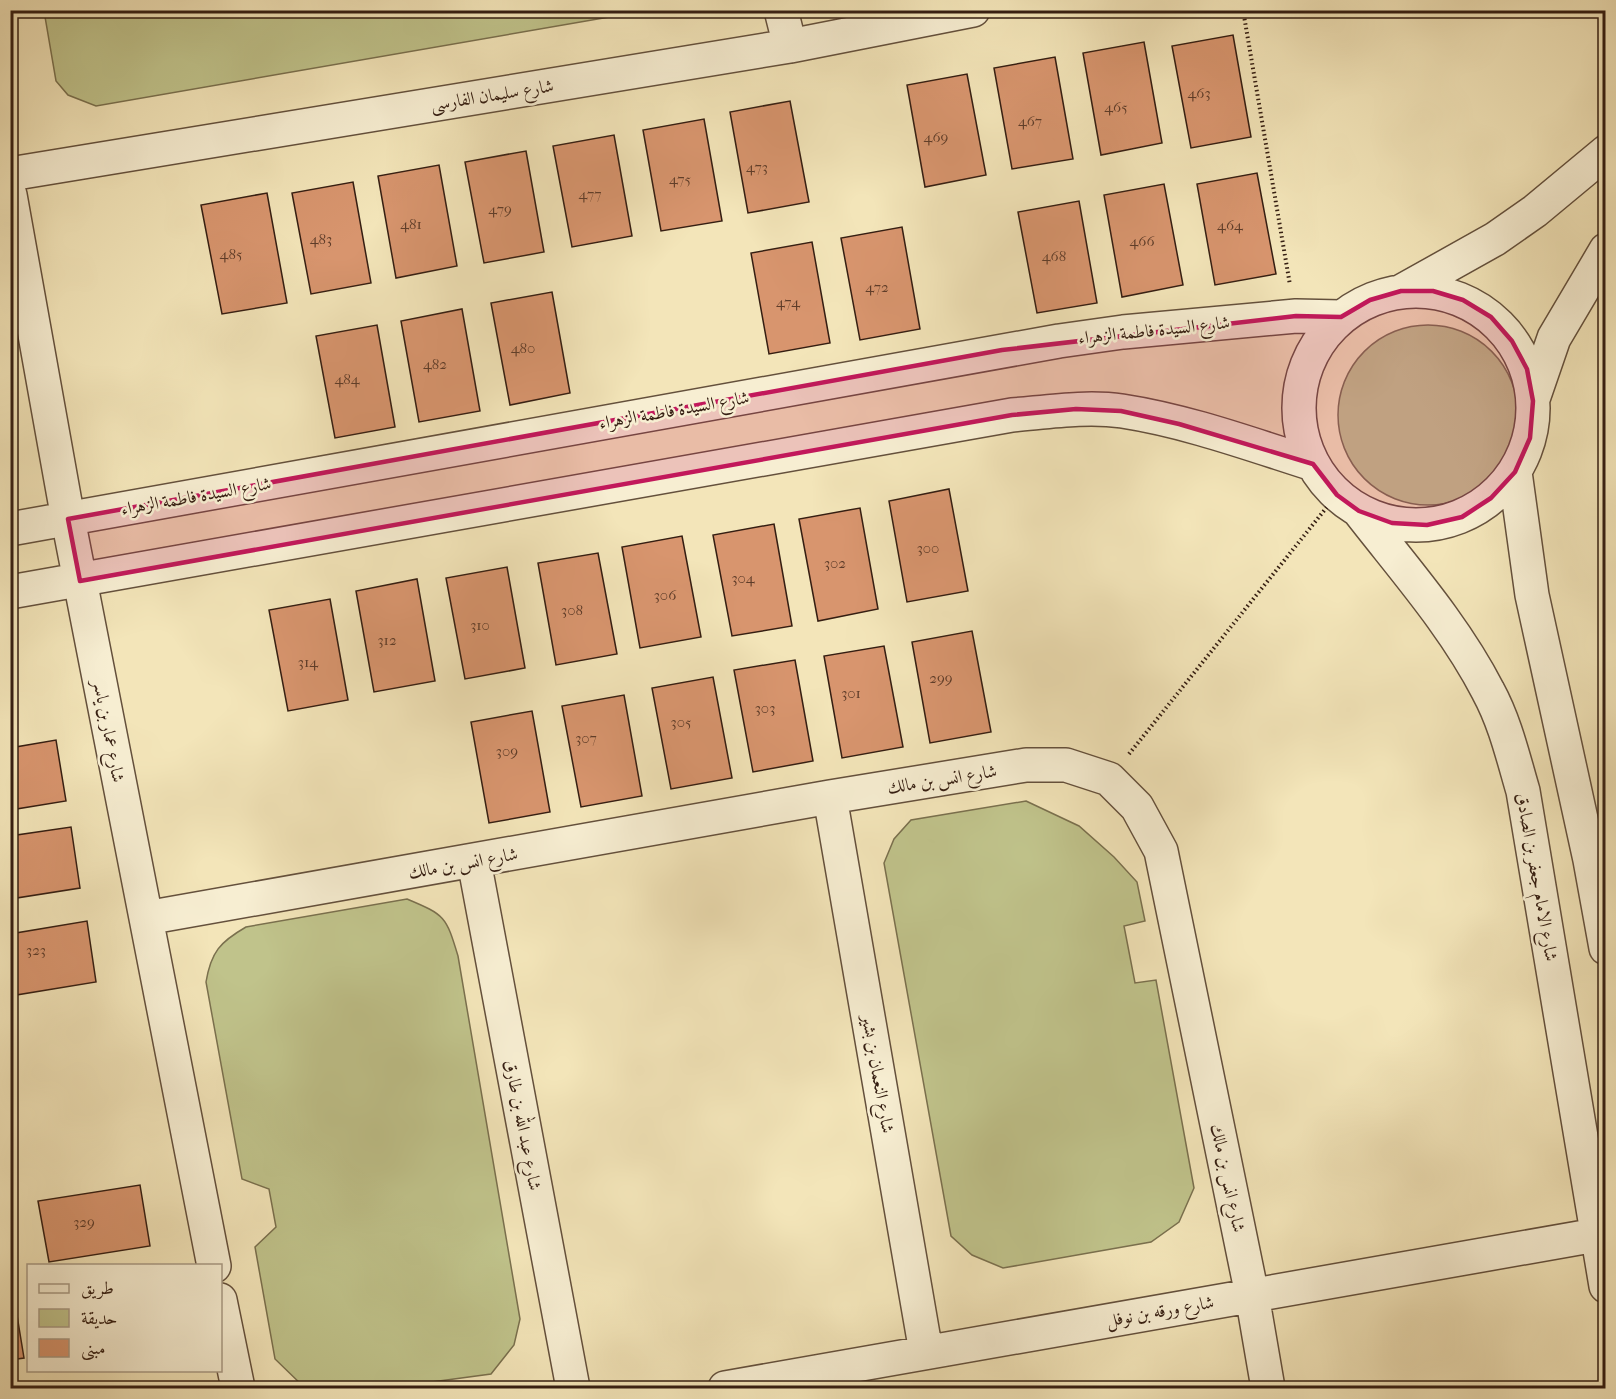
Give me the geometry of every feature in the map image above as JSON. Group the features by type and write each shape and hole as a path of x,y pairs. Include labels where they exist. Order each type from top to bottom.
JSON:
{"street":[{"path":"781,10 790,46"},
{"name":"شارع سليمان الفارسى","path":"10,174 790,46 973,10"},
{"path":"1312,464 1302,439 1299,412 1301,385 1309,359 1323,336 1341,317 1370,300 1401,291 1511,228 1535,211 1605,152"},
{"name":"شارع عمار بن ياسر","path":"10,195 68,519 214,1264"},
{"path":"1348,503 1392,523 1427,525 1462,517 1491,498 1515,472 1530,438 1533,401 1554,338 1605,250"},
{"path":"1401,291 1433,291 1463,300 1491,317 1512,341 1527,369 1533,401"},
{"name":"شارع السيدة فاطمة الزهراء","path":"10,529 1059,341 1123,332 1296,315 1341,317"},
{"path":"10,592 1012,415 1076,409 1121,411 1240,440 1312,464"},
{"name":"شارع الامام جعفر بن الصادق","path":"1312,464 1348,503 1452,630 1488,691 1507,735 1523,791 1605,1286"},
{"path":"1515,472 1532,595 1598,859 1605,948"},
{"name":"شارع انس بن مالك","path":"146,918 830,797 1026,765 1066,765 1109,779 1137,807 1161,851 1252,1295 1268,1389"},
{"name":"شارع النعمان بن بشير","path":"830,797 926,1352"},
{"name":"شارع عبد الله بن طارق","path":"474,861 573,1389"},
{"name":"شارع ورقه بن نوفل","path":"725,1389 1596,1235"},
{"path":"222,1310 238,1389"}],"path":[{"path":"1244,10 1296,315"},
{"path":"1109,779 1348,503"}],"highlighted area":[{"path":"1401,291 1433,291 1463,300 1491,317 1512,341 1527,369 1533,401 1530,438 1515,472 1491,498 1462,517 1427,525 1392,523 1359,511 1337,495 1313,464 1179,424 1121,411 1076,409 1012,415 80,581 68,519 1002,350 1296,316 1341,317 1370,300"}],"green space":[{"path":"44,10 644,11 96,106 68,95 56,81"},
{"path":"1428,325 1463,332 1492,351 1511,380 1518,415 1511,450 1492,479 1463,498 1428,505 1393,498 1364,479 1345,450 1338,415 1345,380 1364,351 1393,332"},
{"path":"1026,801 1079,826 1114,857 1137,882 1145,921 1124,926 1135,983 1156,980 1194,1188 1179,1222 1151,1242 1003,1268 972,1255 951,1236 884,863 894,839 911,820"},
{"path":"407,899 442,918 450,932 458,956 520,1319 514,1345 491,1374 387,1388 305,1388 275,1359 255,1247 276,1227 269,1189 242,1179 206,982 208,972 214,955 223,943 246,927"}],"building":[{"path":"1233,35 1251,137 1191,148 1172,46"},
{"path":"1144,42 1162,143 1101,155 1083,53"},
{"path":"1055,57 1073,159 1012,169 994,68"},
{"path":"967,74 986,175 925,187 907,85"},
{"path":"790,101 809,202 748,213 730,112"},
{"path":"704,119 722,221 661,231 643,130"},
{"path":"614,135 632,236 572,247 553,146"},
{"path":"526,151 544,252 484,263 465,162"},
{"path":"439,165 457,266 396,278 378,176"},
{"path":"1257,173 1276,274 1215,285 1197,184"},
{"path":"353,182 371,283 311,294 292,193"},
{"path":"1164,184 1183,285 1122,297 1104,195"},
{"path":"267,193 287,303 222,314 201,205"},
{"path":"1079,201 1097,303 1037,313 1018,212"},
{"path":"902,227 920,329 860,340 841,238"},
{"path":"812,242 830,343 769,354 751,253"},
{"path":"552,292 570,393 510,405 491,303"},
{"path":"462,309 480,411 419,422 401,321"},
{"path":"377,325 395,427 335,438 316,336"},
{"path":"949,489 968,591 907,602 889,501"},
{"path":"860,508 878,609 818,621 799,519"},
{"path":"774,524 792,626 732,636 713,535"},
{"path":"682,536 701,637 640,648 622,547"},
{"path":"598,553 617,654 556,665 538,563"},
{"path":"507,567 525,668 465,679 446,578"},
{"path":"417,579 435,681 374,692 356,591"},
{"path":"330,599 348,700 288,711 269,610"},
{"path":"972,631 991,732 930,743 912,642"},
{"path":"884,646 903,747 842,758 824,656"},
{"path":"795,660 813,761 753,772 734,670"},
{"path":"713,677 732,778 671,789 652,688"},
{"path":"624,695 642,796 581,807 562,706"},
{"path":"532,711 550,812 489,823 471,722"},
{"path":"56,740 66,801 10,810 10,748"},
{"path":"71,827 80,888 10,899 10,836"},
{"path":"87,921 96,982 10,996 10,934"},
{"path":"140,1185 150,1246 49,1262 38,1201"},
{"path":"10,1297 14,1297 24,1358 10,1360"}]}
